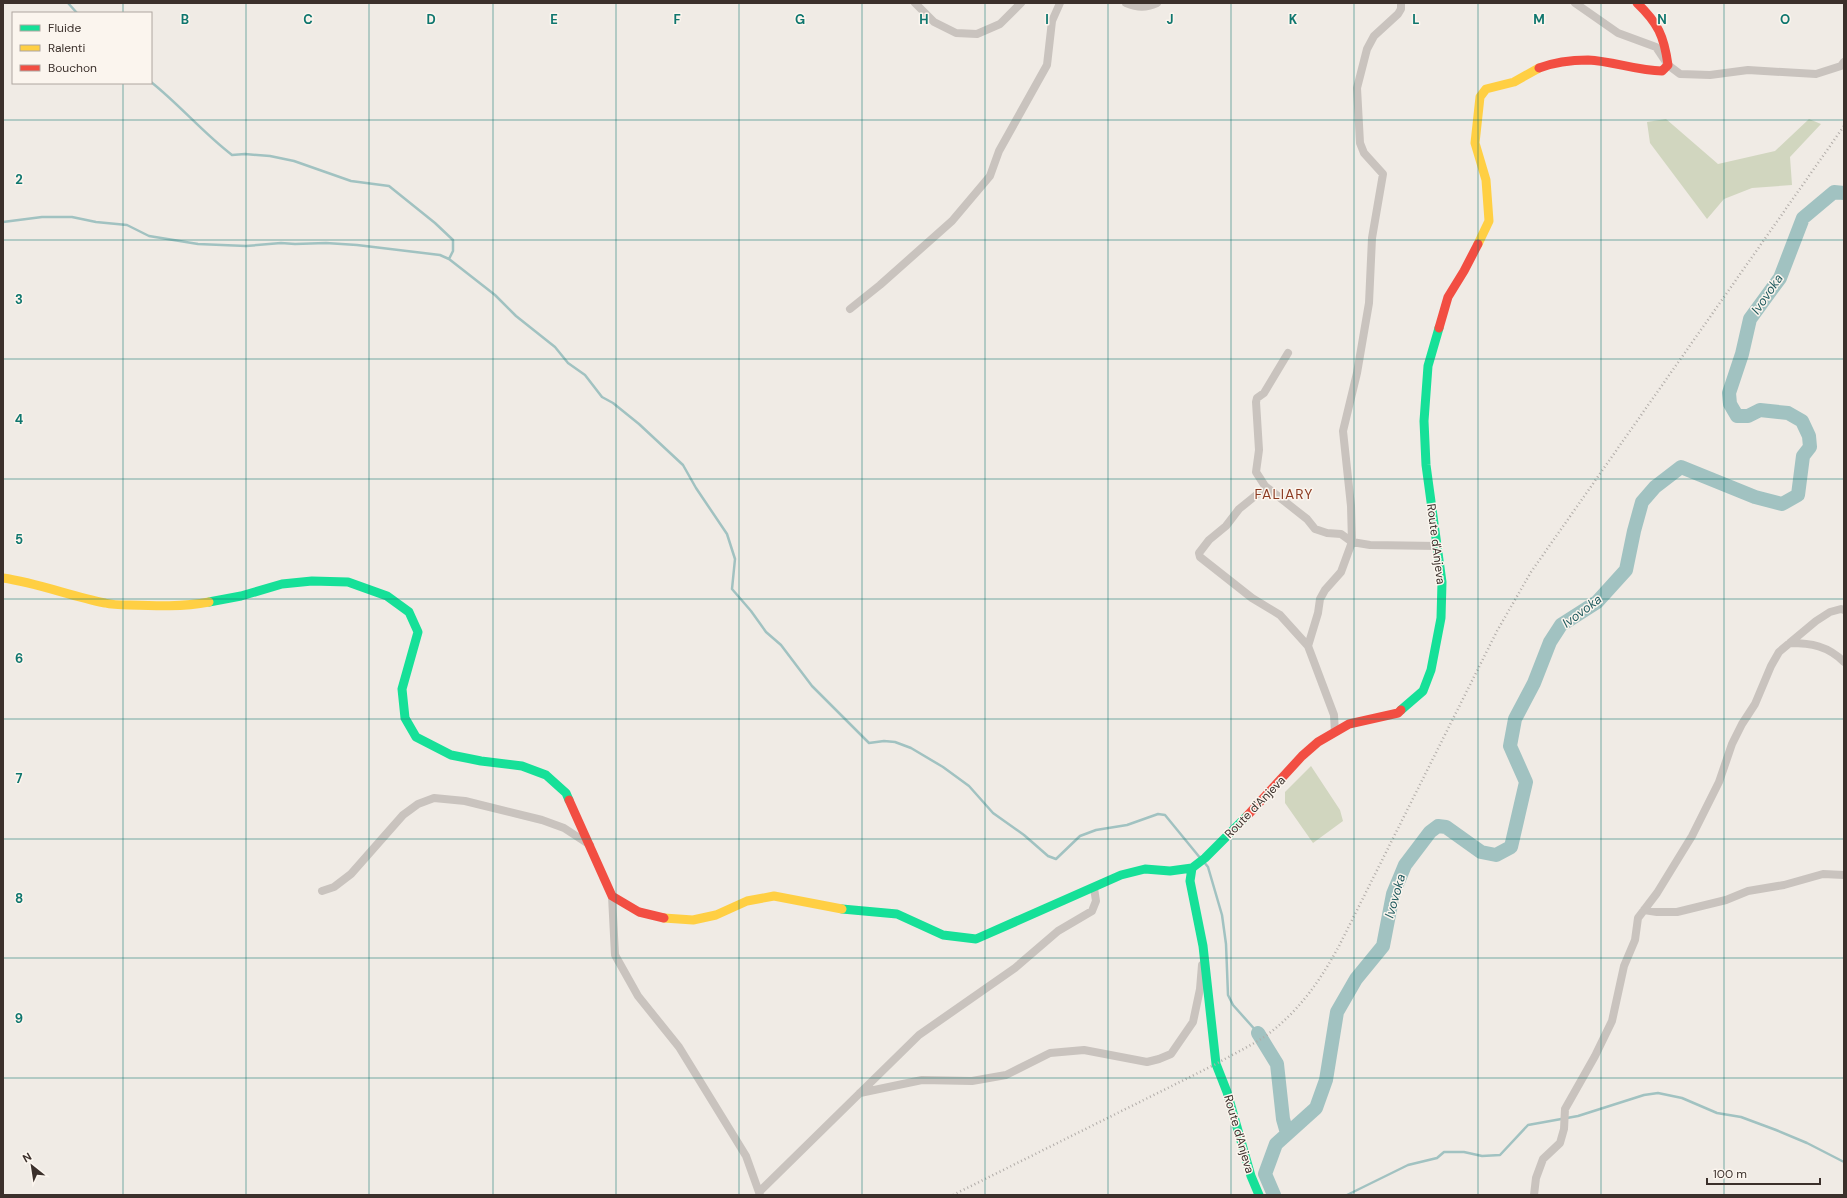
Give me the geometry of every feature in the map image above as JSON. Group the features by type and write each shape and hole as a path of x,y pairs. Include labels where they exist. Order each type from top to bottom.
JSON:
{"street":[{"path":"915,3 934,22 956,33 977,34 1000,24 1021,3"},
{"path":"850,309 880,285 952,221 990,176 999,151 1047,65 1052,21 1060,3"},
{"path":"1126,3 1133,6 1146,8 1157,3"},
{"path":"1308,646 1318,613 1320,599 1325,590 1341,572 1352,542 1351,506 1343,431 1357,373 1369,303 1372,238 1383,174 1364,153 1360,142 1357,88 1367,49 1374,36 1398,14 1401,9 1401,3"},
{"path":"1575,3 1618,33 1656,47 1668,65 1680,74 1696,75 1748,70 1816,74 1841,66 1844,62"},
{"path":"1637,3 1654,18 1665,41 1668,65"},
{"name":"Route d'Anjeva","path":"1259,1195 1251,1176 1227,1092 1216,1064 1203,946 1190,881 1193,867 1205,858 1259,804 1302,756 1318,742 1349,724 1398,713 1423,691 1431,670 1441,618 1442,582 1426,465 1424,421 1428,366 1448,298 1464,271 1489,221 1486,180 1475,143 1480,97 1486,89 1514,82 1536,69 1555,62 1589,60 1648,71 1662,71 1668,65"},
{"path":"1288,353 1264,394 1257,398 1256,402 1259,450 1256,472 1265,486 1307,519 1315,529 1341,534 1352,542 1370,545 1438,546"},
{"path":"1274,493 1260,492 1247,502 1232,516 1226,526 1209,540 1199,553 1200,557 1252,598 1280,615 1308,646 1334,715 1335,732"},
{"path":"3,578 23,580 69,595 107,604 150,606 194,605 241,596 282,584 312,580 348,582 386,596 409,612 418,632 412,660 402,689 405,718 416,737 451,755 481,761 522,766 546,775 566,793 591,846 612,896 615,955 638,996 679,1047 746,1156 759,1194 919,1035 1015,968 1058,931 1092,911 1096,901 1094,888"},
{"path":"1534,1195 1536,1178 1543,1159 1560,1143 1564,1129 1565,1109 1595,1056 1612,1022 1624,966 1634,940 1638,918 1672,870 1692,836 1719,782 1732,744 1742,724 1755,704 1771,666 1779,652 1830,612 1841,609 1844,610"},
{"path":"1790,643 1810,643 1829,650 1844,662"},
{"path":"322,891 334,888 351,874 403,815 418,804 434,798 465,801 542,820 564,828 591,846"},
{"path":"612,896 639,912 663,918 693,920 716,915 747,901 774,896 840,909 897,914 943,935 976,939 1121,875 1145,869 1170,871 1193,867"},
{"path":"1170,871 1180,878 1192,895"},
{"path":"1644,910 1657,912 1677,912 1726,900 1748,891 1784,885 1823,874 1844,875"},
{"path":"859,1093 922,1080 972,1081 1006,1074 1050,1053 1084,1050 1147,1062 1171,1054 1193,1022 1200,989 1203,946"}],"green space":[{"path":"1666,119 1718,164 1775,151 1809,119 1821,124 1790,157 1792,185 1752,188 1724,199 1707,219 1650,143 1647,122"},
{"path":"1311,766 1340,810 1343,821 1313,843 1285,803 1285,792"}],"waterway":[{"path":"68,3 76,12"},
{"path":"152,83 211,138 232,155 245,154 270,156 294,161 351,181 389,186 435,223 453,240 453,251 449,259"},
{"name":"Ivovoka","path":"1274,1195 1265,1174 1276,1144 1316,1108 1326,1080 1337,1012 1356,979 1383,946 1393,894 1405,865 1430,832 1438,826 1446,827 1481,852 1496,855 1511,847 1526,782 1510,746 1515,719 1534,683 1550,642 1561,625 1597,602 1626,570 1642,502 1655,487 1681,467 1755,497 1782,504 1798,495 1803,456 1810,447 1809,436 1802,421 1788,413 1760,410 1748,416 1737,416 1730,404 1729,393 1742,354 1750,319 1780,278 1803,218 1834,192 1844,193"},
{"path":"3,222 42,217 72,217 96,222 127,225 149,236 198,244 246,246 281,243 326,243 357,245 440,255 449,259 495,295 516,316 555,347 568,363 585,375 602,397 613,403 639,424 683,465 696,488 727,534 735,559 732,589 751,611 766,632 781,645 812,686 869,743 884,741 895,742 911,748 943,767 969,786 993,813 1024,835 1048,856 1056,859 1080,836 1096,830 1127,825 1158,814 1165,815 1201,859"},
{"path":"1204,862 1208,867 1222,915 1226,944 1228,995 1233,1005 1258,1033"},
{"path":"1258,1033 1277,1064 1283,1119 1287,1133"},
{"path":"1347,1195 1408,1165 1437,1158 1444,1152 1464,1152 1482,1156 1500,1155 1528,1125 1578,1116 1644,1095 1658,1093 1682,1098 1717,1113 1741,1117 1807,1143 1844,1162"}],"railway":[{"path":"953,1195 1216,1064 1267,1035 1279,1026 1299,1006 1308,995 1339,946 1497,631 1531,572 1844,126"}],"traffic: fast":[{"path":"1401,710 1423,691 1431,670 1441,618 1442,582 1426,465 1424,421 1428,366 1439,328"},
{"path":"209,602 241,596 282,584 312,581 348,582 387,596 409,612 418,632 402,689 405,718 416,737 451,755 481,761 522,766 546,775 566,793 569,800"},
{"path":"842,909 897,914 943,935 976,939 1121,875 1145,869 1170,871 1192,868 1205,858 1247,816"},
{"path":"1192,868 1190,881 1203,946 1216,1064 1227,1092 1251,1176 1259,1195"}],"traffic: slow":[{"path":"1478,244 1489,221 1486,180 1475,143 1480,97 1486,89 1514,82 1539,68"},
{"path":"3,578 29,583 114,605 169,606 209,602"},
{"path":"664,918 693,920 716,915 747,901 774,896 842,909"}],"traffic: jam":[{"path":"1539,68 1551,64 1575,60 1588,60 1653,71 1662,71 1668,65 1662,38 1655,24 1637,3"},
{"path":"1439,328 1448,297 1478,244"},
{"path":"1247,816 1302,756 1318,742 1349,724 1398,713 1401,710"},
{"path":"569,800 612,896 639,912 664,918"}],"district":[{"name":"FALIARY","path":"1284,494"}]}
